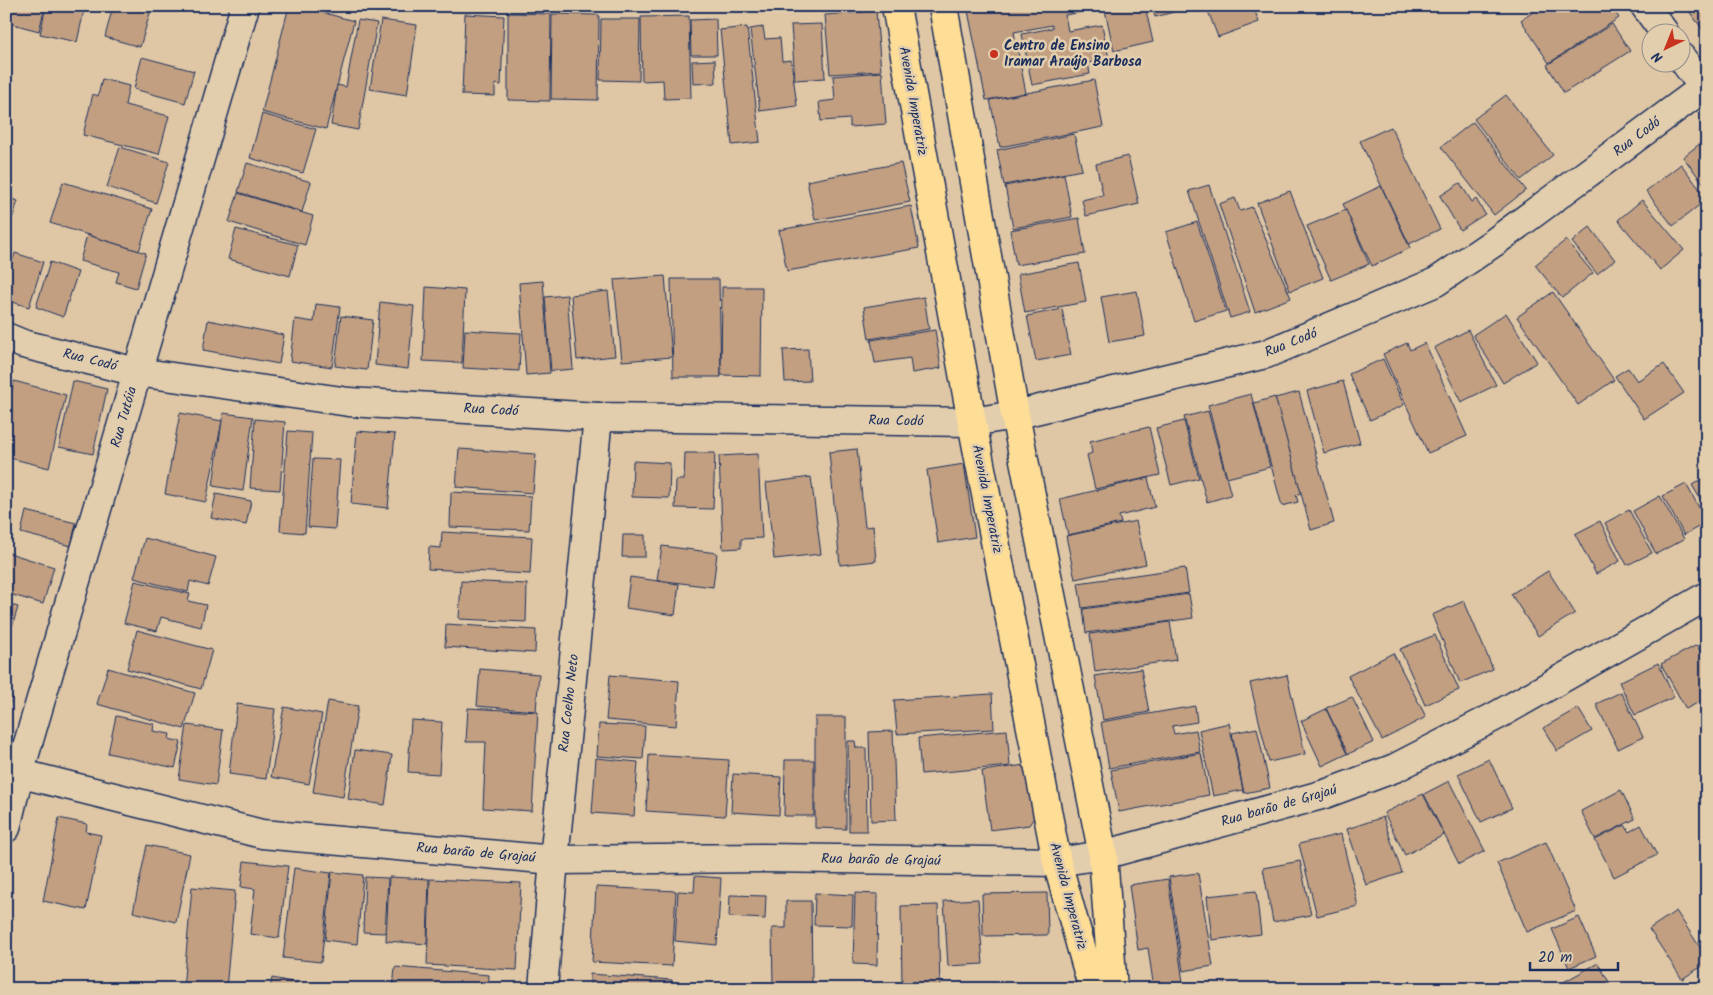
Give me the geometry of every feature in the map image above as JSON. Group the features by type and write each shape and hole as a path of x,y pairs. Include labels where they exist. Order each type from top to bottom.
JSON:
{"main road":[{"name":"Avenida Imperatriz","path":"896,6 972,422 1057,862 1093,989"},
{"name":"Avenida Imperatriz","path":"943,6 1015,415 1103,855 1113,989"}],"street":[{"name":"Rua Tutóia","path":"6,828 13,772 137,372 245,6"},
{"path":"1645,6 1657,22"},
{"path":"1690,68 1706,88"},
{"name":"Rua Codó","path":"6,337 23,344 137,372 349,402 598,417 972,422 1015,415 1266,354 1436,282 1496,241 1706,88"},
{"name":"Rua Coelho Neto","path":"543,989 598,417"},
{"name":"Rua barão de Grajaú","path":"13,772 262,834 554,860 764,858 1057,862 1103,855 1325,794 1395,768 1511,707 1707,596"}],"building":[{"path":"13,6 45,6 39,31 9,23"},
{"path":"46,6 85,6 77,42 40,34"},
{"path":"113,6 152,6 140,47 105,37"},
{"path":"289,6 322,6 321,12 354,21 326,129 262,112"},
{"path":"967,6 1098,6 1099,9 1065,15 1068,31 1102,25 1109,59 1088,63 1090,74 1032,85 1022,34 1052,28 1052,25 1014,32 1026,93 986,100"},
{"path":"1104,6 1145,6 1153,42 1114,51"},
{"path":"1152,6 1196,6 1155,17"},
{"path":"1206,6 1253,6 1259,22 1218,37"},
{"path":"1542,6 1611,6 1619,18 1549,63 1521,20"},
{"path":"1685,6 1707,6 1707,35"},
{"path":"876,11 881,71 830,74 825,15"},
{"path":"508,13 551,14 550,101 508,100"},
{"path":"465,14 504,16 501,85 495,84 495,96 462,95"},
{"path":"552,14 599,15 598,100 551,99"},
{"path":"689,16 691,98 664,99 663,80 642,81 641,17"},
{"path":"601,19 640,19 639,81 600,80"},
{"path":"716,19 717,55 691,55 690,20"},
{"path":"358,20 377,23 358,130 331,125 337,85 346,87"},
{"path":"381,20 417,25 407,95 370,89"},
{"path":"822,24 825,78 795,80 791,25"},
{"path":"1612,24 1630,51 1564,93 1547,65"},
{"path":"747,27 760,142 732,145 720,30"},
{"path":"763,27 765,39 780,38 782,61 791,60 797,106 760,111 750,29"},
{"path":"142,57 194,71 185,103 134,89"},
{"path":"715,60 716,83 693,84 692,61"},
{"path":"882,72 886,124 850,127 850,119 821,121 819,102 835,100 833,76"},
{"path":"102,79 129,86 125,105 169,116 159,154 83,135 93,94 98,96"},
{"path":"1094,80 1103,127 1000,147 990,100"},
{"path":"1506,95 1553,155 1521,180 1474,119"},
{"path":"262,114 316,129 303,173 250,158"},
{"path":"1473,122 1526,190 1494,215 1441,147"},
{"path":"1391,127 1440,229 1409,244 1360,141"},
{"path":"1074,134 1082,170 1004,185 997,150"},
{"path":"1707,138 1707,188 1683,157"},
{"path":"120,147 169,162 156,203 107,187"},
{"path":"1128,156 1139,204 1086,216 1082,200 1103,195 1096,164"},
{"path":"247,163 311,182 302,212 238,192"},
{"path":"901,163 910,202 815,220 807,181"},
{"path":"1681,164 1707,199 1673,226 1646,191"},
{"path":"1064,174 1072,217 1013,228 1005,186"},
{"path":"63,182 152,209 139,251 50,223"},
{"path":"1460,183 1472,202 1476,199 1485,214 1460,230 1440,196"},
{"path":"1209,185 1250,312 1230,318 1189,191"},
{"path":"1381,186 1410,248 1372,266 1343,204"},
{"path":"1290,191 1323,278 1290,291 1257,203"},
{"path":"238,193 313,216 305,245 229,222"},
{"path":"6,197 18,201 6,237"},
{"path":"1235,198 1240,211 1252,207 1291,298 1255,312 1219,204"},
{"path":"1642,200 1684,250 1660,270 1618,220"},
{"path":"911,206 919,248 787,271 779,230"},
{"path":"1346,210 1369,264 1331,280 1307,226"},
{"path":"1079,218 1085,254 1016,265 1010,230"},
{"path":"1197,222 1226,311 1194,321 1166,232"},
{"path":"1590,227 1615,260 1597,274 1572,242"},
{"path":"236,229 298,245 290,276 228,259"},
{"path":"87,235 146,253 136,288 116,282 119,272 80,261"},
{"path":"1566,240 1593,273 1562,298 1535,265"},
{"path":"15,253 43,262 29,307 6,300 6,280"},
{"path":"50,262 78,272 63,317 36,307"},
{"path":"1079,263 1086,302 1025,313 1018,274"},
{"path":"665,276 672,357 622,361 614,280"},
{"path":"671,279 719,279 721,377 673,377"},
{"path":"543,281 550,373 526,375 519,283"},
{"path":"426,287 465,290 462,363 423,361"},
{"path":"722,287 762,287 761,376 721,375"},
{"path":"608,291 615,356 577,360 571,295"},
{"path":"1137,291 1145,336 1109,342 1101,297"},
{"path":"1553,292 1614,380 1578,405 1517,317"},
{"path":"567,295 573,369 551,371 545,297"},
{"path":"924,297 929,329 869,339 864,307"},
{"path":"380,302 414,306 408,369 375,365"},
{"path":"316,304 340,307 332,367 290,361 295,319 314,322"},
{"path":"1062,309 1071,355 1036,361 1027,316"},
{"path":"1506,313 1537,362 1503,383 1473,335"},
{"path":"341,316 373,320 367,370 335,366"},
{"path":"208,320 284,335 279,364 203,350"},
{"path":"465,330 521,333 519,371 463,368"},
{"path":"935,330 941,368 912,373 910,358 875,363 871,340"},
{"path":"1468,330 1496,385 1461,402 1434,348"},
{"path":"1407,343 1410,350 1425,343 1467,436 1428,453 1383,354"},
{"path":"808,349 810,381 785,382 783,350"},
{"path":"1383,359 1404,405 1370,420 1349,374"},
{"path":"1664,364 1684,393 1644,419 1615,376 1628,368 1637,381"},
{"path":"14,381 66,395 49,468 6,457 6,415"},
{"path":"73,381 107,389 93,454 59,447"},
{"path":"1343,381 1360,443 1324,453 1307,391"},
{"path":"1299,392 1334,523 1311,530 1275,398"},
{"path":"1251,394 1270,467 1227,478 1208,405"},
{"path":"1275,397 1301,493 1296,495 1298,502 1282,506 1254,403"},
{"path":"1208,411 1231,495 1207,502 1184,417"},
{"path":"180,413 222,421 206,502 165,494"},
{"path":"223,413 253,417 243,491 213,486"},
{"path":"255,419 285,422 280,490 250,488"},
{"path":"1184,421 1199,478 1171,485 1156,428"},
{"path":"1149,427 1160,475 1095,489 1087,455 1092,453 1090,441"},
{"path":"288,431 312,433 305,533 280,531"},
{"path":"357,431 395,434 388,508 351,504"},
{"path":"459,449 536,454 533,493 456,487"},
{"path":"857,449 865,527 873,526 876,561 840,565 829,452"},
{"path":"685,453 715,453 713,509 675,508 676,480 684,480"},
{"path":"758,454 762,538 741,539 741,548 723,549 719,456"},
{"path":"313,459 340,460 335,529 308,527"},
{"path":"633,461 670,463 669,498 632,497"},
{"path":"964,464 975,537 938,543 927,470"},
{"path":"1707,476 1707,510 1692,485"},
{"path":"811,477 821,554 774,559 766,483"},
{"path":"1148,478 1155,507 1119,516 1121,523 1068,535 1060,499"},
{"path":"1686,484 1707,522 1684,535 1663,496"},
{"path":"451,492 531,496 529,530 450,527"},
{"path":"216,494 251,501 246,525 211,518"},
{"path":"1660,496 1684,539 1656,554 1633,511"},
{"path":"1629,510 1652,553 1627,565 1605,523"},
{"path":"26,511 76,523 71,546 21,533"},
{"path":"1136,521 1146,564 1075,579 1066,536"},
{"path":"1600,521 1620,561 1596,574 1575,534"},
{"path":"442,532 532,537 530,574 428,569 429,547 441,548"},
{"path":"623,535 645,535 645,557 622,557"},
{"path":"145,538 216,557 208,586 190,581 188,592 134,578"},
{"path":"662,546 717,553 713,587 657,580"},
{"path":"6,552 54,567 43,604 6,593"},
{"path":"1185,568 1189,593 1082,608 1078,583"},
{"path":"1548,571 1575,613 1538,636 1511,594"},
{"path":"630,577 679,584 675,615 626,608"},
{"path":"135,581 190,594 188,601 206,605 201,627 161,617 157,631 124,623"},
{"path":"461,581 527,584 526,622 459,619"},
{"path":"1189,594 1193,618 1086,633 1083,609"},
{"path":"1464,601 1493,669 1460,683 1432,615"},
{"path":"6,603 18,607 7,644 6,644"},
{"path":"1170,622 1176,660 1095,672 1090,634"},
{"path":"446,624 536,630 535,653 445,647"},
{"path":"137,630 212,650 201,689 127,669"},
{"path":"1435,635 1459,690 1425,705 1400,649"},
{"path":"1697,645 1707,664 1707,698 1686,709 1661,664"},
{"path":"1393,653 1426,717 1382,740 1348,676"},
{"path":"1658,663 1674,697 1635,715 1619,682"},
{"path":"108,668 195,693 184,729 97,704"},
{"path":"480,669 539,674 536,711 477,706"},
{"path":"1141,669 1149,712 1103,720 1095,676"},
{"path":"610,675 679,681 676,726 606,720"},
{"path":"1287,675 1305,754 1269,762 1250,683"},
{"path":"1621,692 1643,737 1618,749 1596,704"},
{"path":"6,694 12,696 6,719"},
{"path":"992,694 994,729 897,734 894,700"},
{"path":"1352,697 1374,742 1348,754 1326,708"},
{"path":"328,701 358,706 343,797 313,792"},
{"path":"237,704 275,709 266,779 229,774"},
{"path":"1195,706 1197,722 1172,726 1174,734 1196,730 1200,752 1109,768 1101,722"},
{"path":"284,707 322,714 309,784 271,777"},
{"path":"468,708 538,712 532,811 483,808 486,742 466,742"},
{"path":"1578,708 1592,731 1557,751 1543,728"},
{"path":"1326,709 1347,754 1322,766 1301,721"},
{"path":"116,716 154,724 153,731 170,734 169,739 181,742 175,768 108,753"},
{"path":"815,717 846,717 846,829 815,828"},
{"path":"411,720 442,722 439,774 408,772"},
{"path":"1229,723 1243,790 1213,796 1199,730"},
{"path":"599,724 645,726 643,759 597,756"},
{"path":"187,725 223,730 216,785 179,779"},
{"path":"1257,728 1270,788 1244,793 1232,733"},
{"path":"1007,730 1010,766 921,774 918,738"},
{"path":"893,731 896,820 871,821 869,732"},
{"path":"848,741 855,741 856,748 866,748 867,831 849,831"},
{"path":"355,750 392,755 385,805 348,799"},
{"path":"1201,753 1209,795 1119,812 1111,770"},
{"path":"649,755 729,760 725,816 646,811"},
{"path":"596,758 638,762 634,816 592,813"},
{"path":"1489,759 1512,808 1481,822 1458,774"},
{"path":"785,760 814,760 814,816 784,816"},
{"path":"1032,764 1038,812 1029,825 990,830 982,771"},
{"path":"733,774 781,777 779,815 731,812"},
{"path":"1449,781 1485,851 1459,864 1424,794"},
{"path":"1621,790 1635,819 1595,839 1581,811"},
{"path":"1423,794 1444,835 1405,855 1384,813"},
{"path":"1383,817 1402,873 1366,885 1347,829"},
{"path":"59,818 87,824 86,832 101,835 86,910 43,901"},
{"path":"1625,825 1629,832 1641,825 1657,855 1614,877 1595,840"},
{"path":"1341,834 1358,906 1317,916 1299,844"},
{"path":"1546,842 1576,911 1527,932 1497,863"},
{"path":"147,845 190,854 176,922 133,912"},
{"path":"244,861 288,866 279,938 250,934 255,889 241,887"},
{"path":"1300,861 1311,915 1273,922 1263,868"},
{"path":"294,868 331,873 321,962 283,958"},
{"path":"332,872 363,875 357,944 325,940"},
{"path":"1198,873 1213,966 1183,971 1169,877"},
{"path":"695,876 721,878 717,945 675,941 678,891 694,892"},
{"path":"365,877 388,878 385,933 363,932"},
{"path":"389,877 429,879 427,944 386,941"},
{"path":"430,879 521,883 517,970 427,965"},
{"path":"1168,879 1184,989 1154,989 1148,948 1138,950 1129,885"},
{"path":"192,887 235,891 226,989 183,989"},
{"path":"596,887 676,891 672,966 592,962"},
{"path":"1256,891 1261,934 1212,940 1207,896"},
{"path":"815,893 853,895 852,926 814,925"},
{"path":"855,893 878,894 877,965 853,964"},
{"path":"1047,893 1048,935 983,936 982,894"},
{"path":"730,895 766,896 765,919 729,917"},
{"path":"978,899 983,964 948,966 944,901"},
{"path":"786,901 811,901 812,984 773,985 772,928 786,928"},
{"path":"938,905 940,989 902,989 901,906"},
{"path":"1676,911 1707,958 1707,963 1682,979 1649,929"},
{"path":"1579,917 1596,956 1569,968 1552,929"},
{"path":"1598,963 1613,989 1551,989"},
{"path":"395,967 489,975 488,989 393,989"},
{"path":"590,974 672,980 671,989 590,989"},
{"path":"272,978 297,983 295,989 270,989"}],"place":[{"name":"Centro de Ensino Iramar Araújo Barbosa","path":"994,54"}]}
